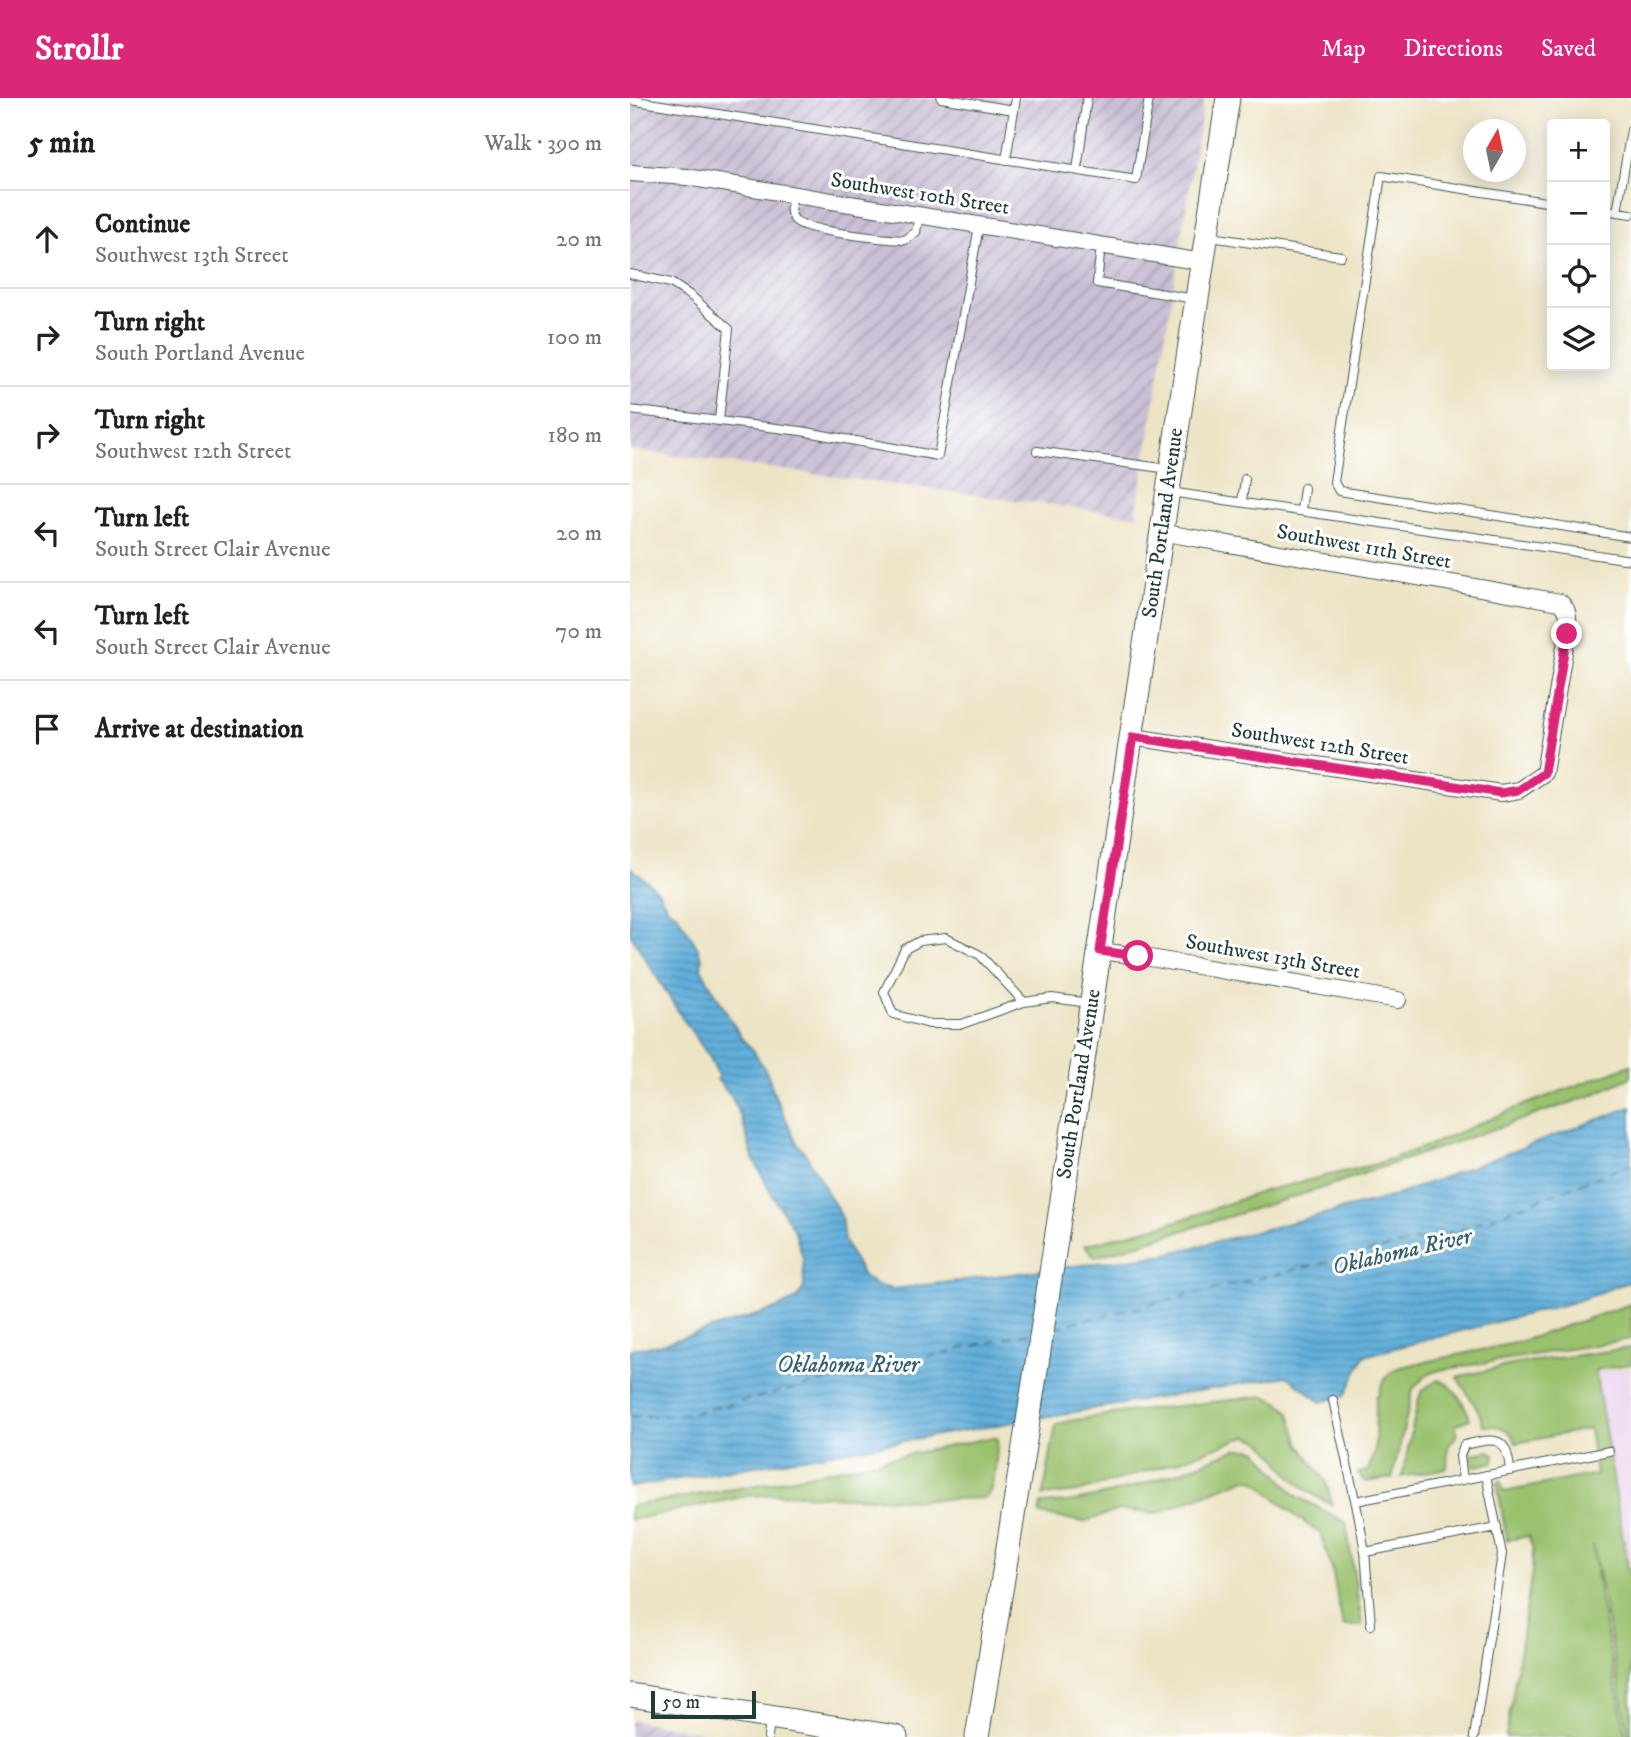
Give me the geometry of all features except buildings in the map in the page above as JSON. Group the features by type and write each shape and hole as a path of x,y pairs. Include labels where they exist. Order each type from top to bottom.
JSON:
{"main road":[{"name":"South Portland Avenue","path":"977,1737 1009,1546 1133,737 1160,532 1228,98"},
{"path":"630,1695 769,1727 896,1737"}],"street":[{"name":"Southwest 10th Street","path":"630,173 687,177 1202,262"},
{"name":"Southwest 11th Street","path":"1160,532 1560,602 1566,607 1569,617 1544,773 1519,790 1501,793"},
{"name":"Southwest 12th Street","path":"1133,737 1501,793"},
{"name":"Southwest 13th Street","path":"1100,951 1398,1000"}],"lane":[{"path":"941,98 1014,110"},
{"path":"1006,160 1016,98"},
{"path":"1077,170 1087,98"},
{"path":"630,100 1136,180 1149,98"},
{"path":"1617,212 1631,130"},
{"path":"1547,201 1381,176 1334,482 1339,491 1631,537"},
{"path":"792,194 790,213 795,220 809,227 905,240 916,232 919,216"},
{"path":"1610,211 1631,215"},
{"path":"630,410 801,431 937,456 979,226"},
{"path":"1207,237 1341,256"},
{"path":"1101,246 1097,283 1197,299"},
{"path":"630,274 671,284 691,296 729,329 719,420"},
{"path":"1037,451 1171,469"},
{"path":"1242,501 1245,479"},
{"path":"1301,510 1304,488"},
{"path":"1167,492 1631,560"},
{"path":"1024,1002 979,955 946,938 920,941 905,949 884,992 893,1014 929,1024 962,1024 1024,1002 1052,998 1092,1004"},
{"path":"1333,1400 1365,1552 1371,1625"},
{"path":"1463,1480 1460,1456 1464,1445 1491,1439 1506,1449 1510,1471"},
{"path":"1356,1501 1609,1451"},
{"path":"1474,1737 1502,1554 1486,1475"},
{"path":"1365,1552 1497,1527"}],"shaded area":[{"path":"630,98 1204,98 1136,516 630,450"},
{"path":"1631,1367 1631,1575 1596,1373"},
{"path":"630,1720 732,1737 630,1737"}],"green space":[{"path":"1631,1065 1631,1077 1590,1096 1313,1191 1095,1257 1085,1245 1178,1221 1267,1190 1376,1164"},
{"path":"1631,1304 1631,1339 1440,1370 1426,1375 1413,1389 1392,1478 1365,1482 1358,1473 1368,1471 1375,1449 1376,1396 1379,1395 1386,1378 1396,1369 1519,1342"},
{"path":"1631,1348 1631,1364 1595,1370 1631,1586 1631,1737 1593,1545 1599,1594 1626,1737 1506,1737 1532,1572 1533,1550 1529,1536 1507,1540 1497,1484 1501,1480 1504,1492 1596,1474 1589,1429 1516,1443 1511,1434 1503,1428 1484,1426 1478,1410 1457,1377 1521,1363"},
{"path":"1438,1380 1453,1390 1462,1401 1470,1419 1455,1425 1458,1434 1448,1446 1447,1468 1402,1477 1422,1390"},
{"path":"1264,1396 1279,1402 1290,1413 1300,1445 1326,1482 1332,1505 1303,1488 1269,1449 1247,1436 1173,1463 1077,1492 1043,1496 1056,1425 1119,1413"},
{"path":"993,1437 998,1439 995,1470 986,1498 921,1500 781,1494 747,1496 630,1520 630,1506 769,1483"},
{"path":"1237,1449 1258,1451 1295,1495 1346,1523 1362,1626 1343,1626 1332,1569 1320,1533 1298,1518 1257,1482 1247,1478 1157,1513 1119,1510 1084,1522 1039,1514 1041,1504 1089,1498 1141,1485"},
{"path":"1490,1451 1495,1455 1494,1462 1472,1465 1470,1458 1473,1454"}],"water":[{"name":"Oklahoma River","path":"630,867 658,891 667,908 677,914 697,947 702,959 701,969 742,1039 753,1050 768,1075 798,1145 841,1216 844,1241 863,1276 877,1286 894,1289 1167,1254 1391,1197 1631,1107 1631,1281 1574,1302 1364,1356 1345,1396 1321,1402 1287,1376 630,1487 630,1349 655,1346 773,1310 797,1299 804,1287 803,1258 794,1229 753,1158 741,1117 732,1098 717,1079 718,1074 710,1058 630,934"}],"ferry route":[{"path":"1055,1327 1454,1232 1631,1164"},
{"path":"630,1417 688,1414 1032,1332"}],"route":[{"path":"1138,956 1100,951 1133,737 1501,793 1519,790 1544,773 1567,634"}]}
